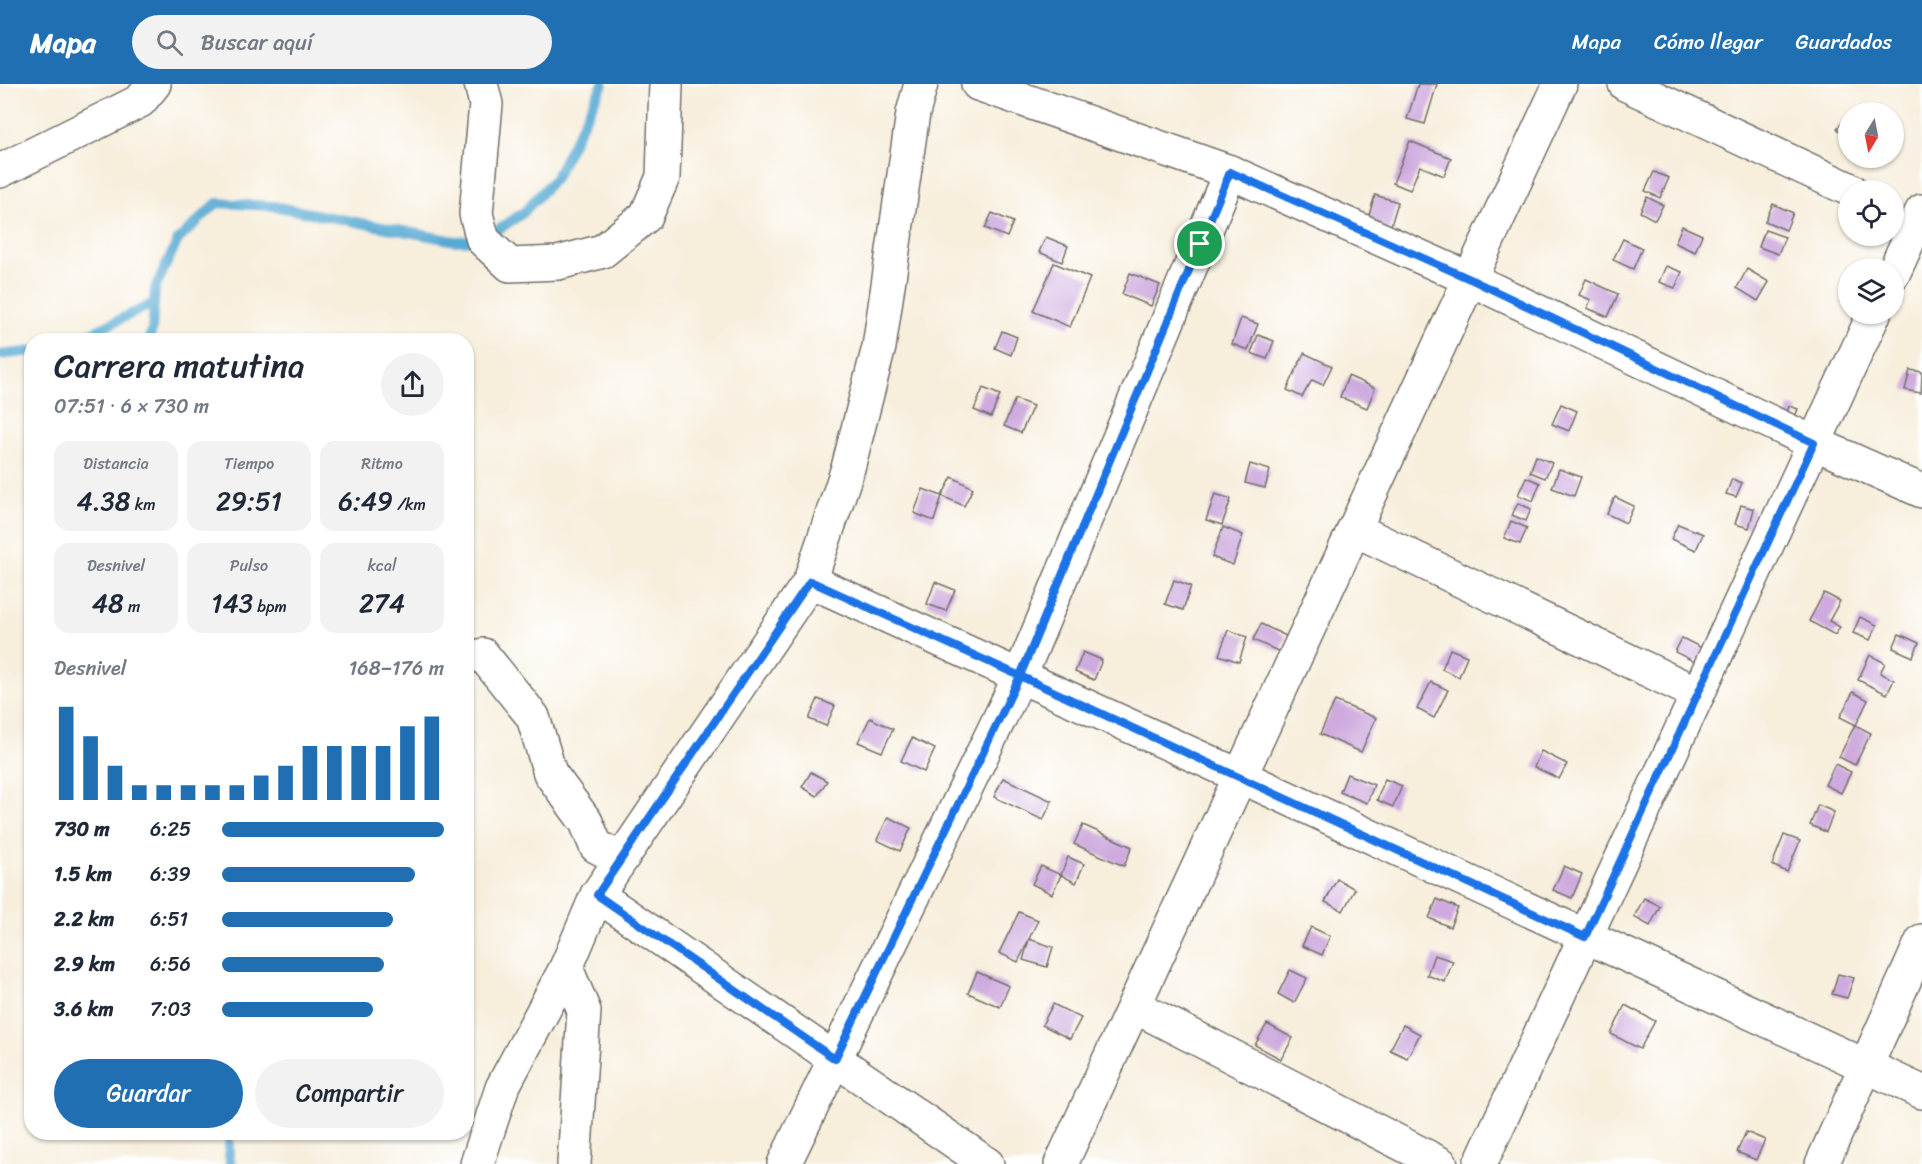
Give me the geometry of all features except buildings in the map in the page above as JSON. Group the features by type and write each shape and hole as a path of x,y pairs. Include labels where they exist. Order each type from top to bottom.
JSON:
{"street":[{"path":"0,171 140,101 154,84"},
{"path":"481,84 486,104 476,214 483,240 510,265 558,263 603,251 646,216 663,177 666,84"},
{"path":"477,1164 502,1088 566,968 597,895 810,581 848,468 879,347 913,113 921,84"},
{"path":"978,84 1230,172 1470,279 1814,443 1922,491"},
{"path":"1061,1164 1560,84"},
{"path":"1625,84 1838,184"},
{"path":"784,1164 1020,676 1230,172"},
{"path":"1898,258 1911,214"},
{"path":"1480,1164 1869,324"},
{"path":"1354,529 1698,694"},
{"path":"810,581 1240,776 1922,1092"},
{"path":"483,655 533,717 550,773 586,822 596,846 621,859"},
{"path":"597,895 987,1164"},
{"path":"1822,1164 1922,941"},
{"path":"566,968 584,1011 574,1164"},
{"path":"1134,1006 1441,1164"}],"waterway":[{"path":"151,333 155,288 178,240 217,203 273,206 455,241 483,240 523,213 555,178 603,84"},
{"path":"92,333 154,303"},
{"path":"0,355 24,352"},
{"path":"229,1140 231,1164"}],"route":[{"path":"1200,244 1020,676 810,581 597,895 835,1059 1020,676 1585,937 1814,443 1470,279 1230,172 1200,244"}]}
